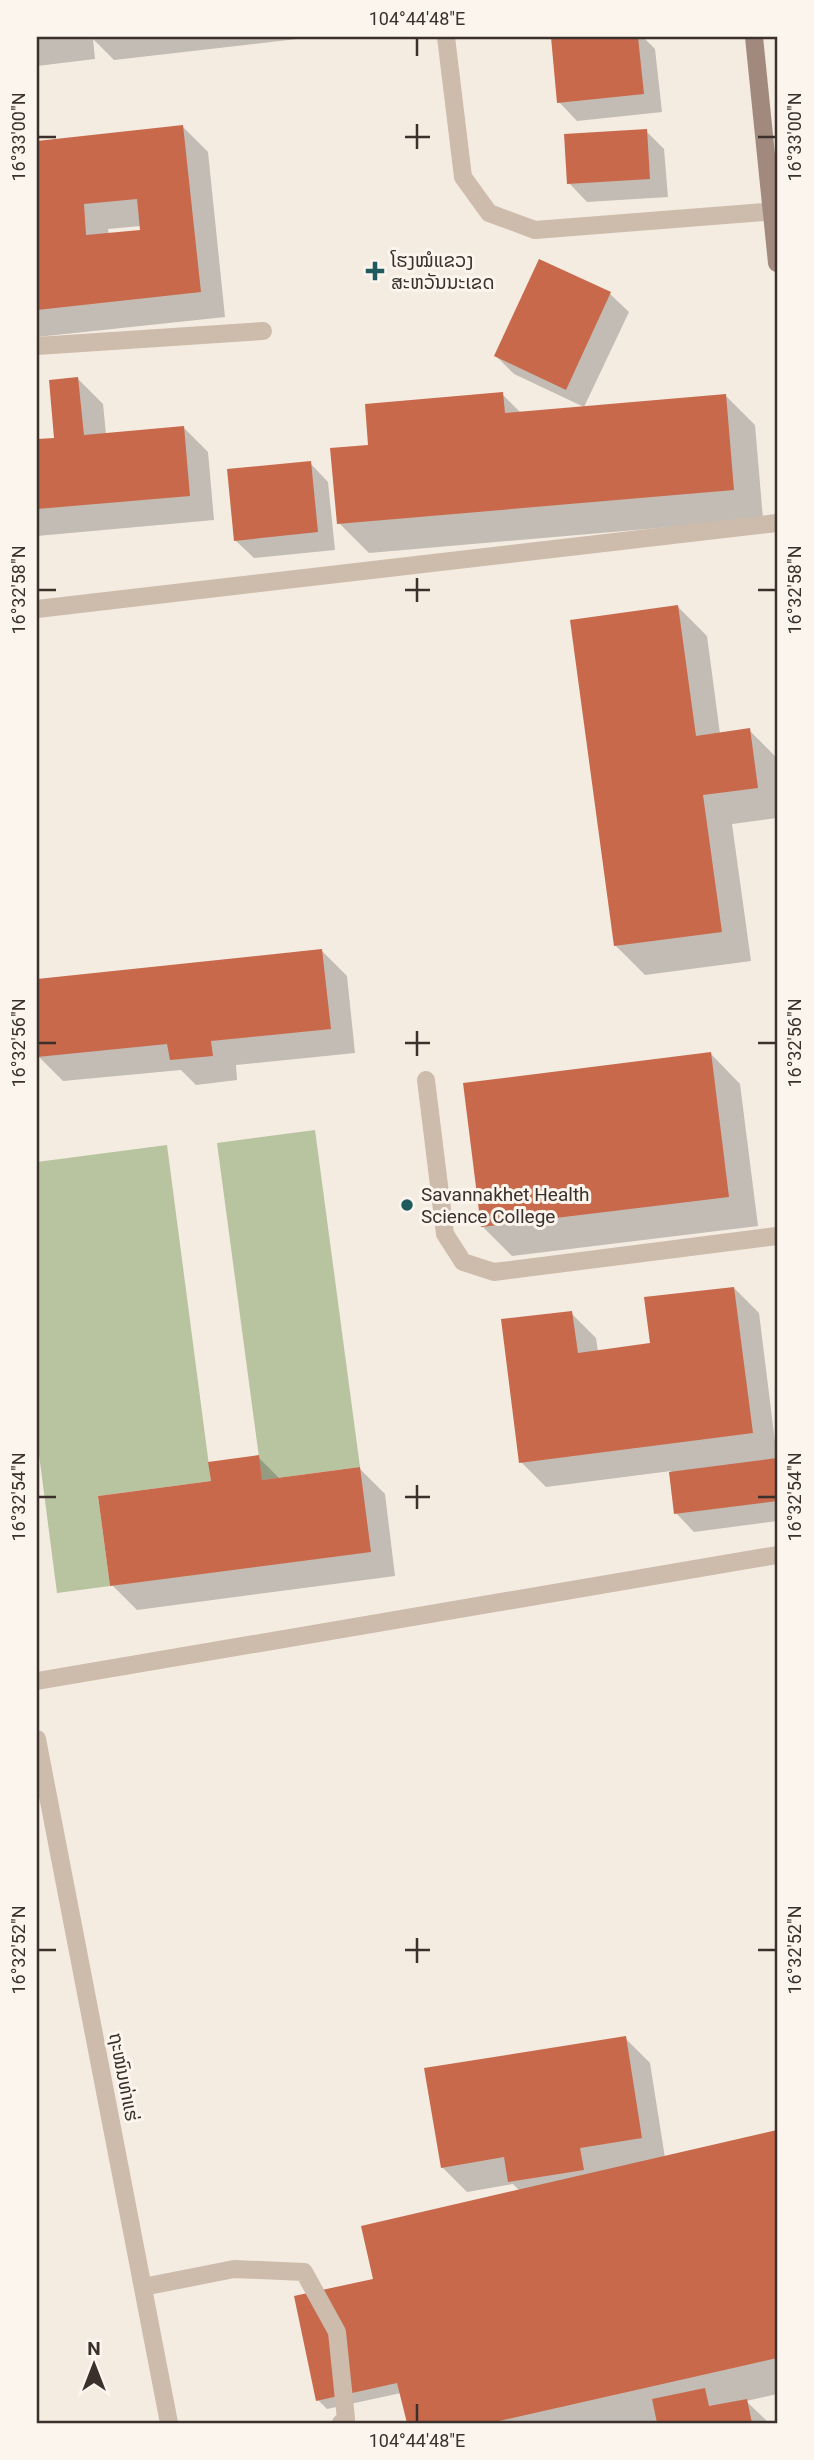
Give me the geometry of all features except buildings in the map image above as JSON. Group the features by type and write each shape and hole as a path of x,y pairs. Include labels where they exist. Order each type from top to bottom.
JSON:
{"street":[{"path":"446,37 463,177 489,213 535,230 775,212"},
{"path":"754,37 775,212 777,263"},
{"path":"37,346 263,331"},
{"path":"37,608 777,523"},
{"path":"426,1080 445,1234 463,1262 494,1272 777,1236"},
{"path":"37,1681 777,1555"},
{"name":"ຖະໜົນທ່າແຮ່","path":"37,1739 169,2423"},
{"path":"143,2287 234,2269 304,2272 337,2332 346,2418 341,2423"}],"green space":[{"path":"315,1130 360,1467 262,1480 217,1143"},
{"path":"167,1145 211,1481 98,1496 110,1586 57,1593 37,1439 37,1162"}],"place":[{"name":"ໂຮງໝໍແຂວງ ສະຫວັນນະເຂດ","path":"375,271"},
{"name":"Savannakhet Health Science College","path":"407,1205"}]}
